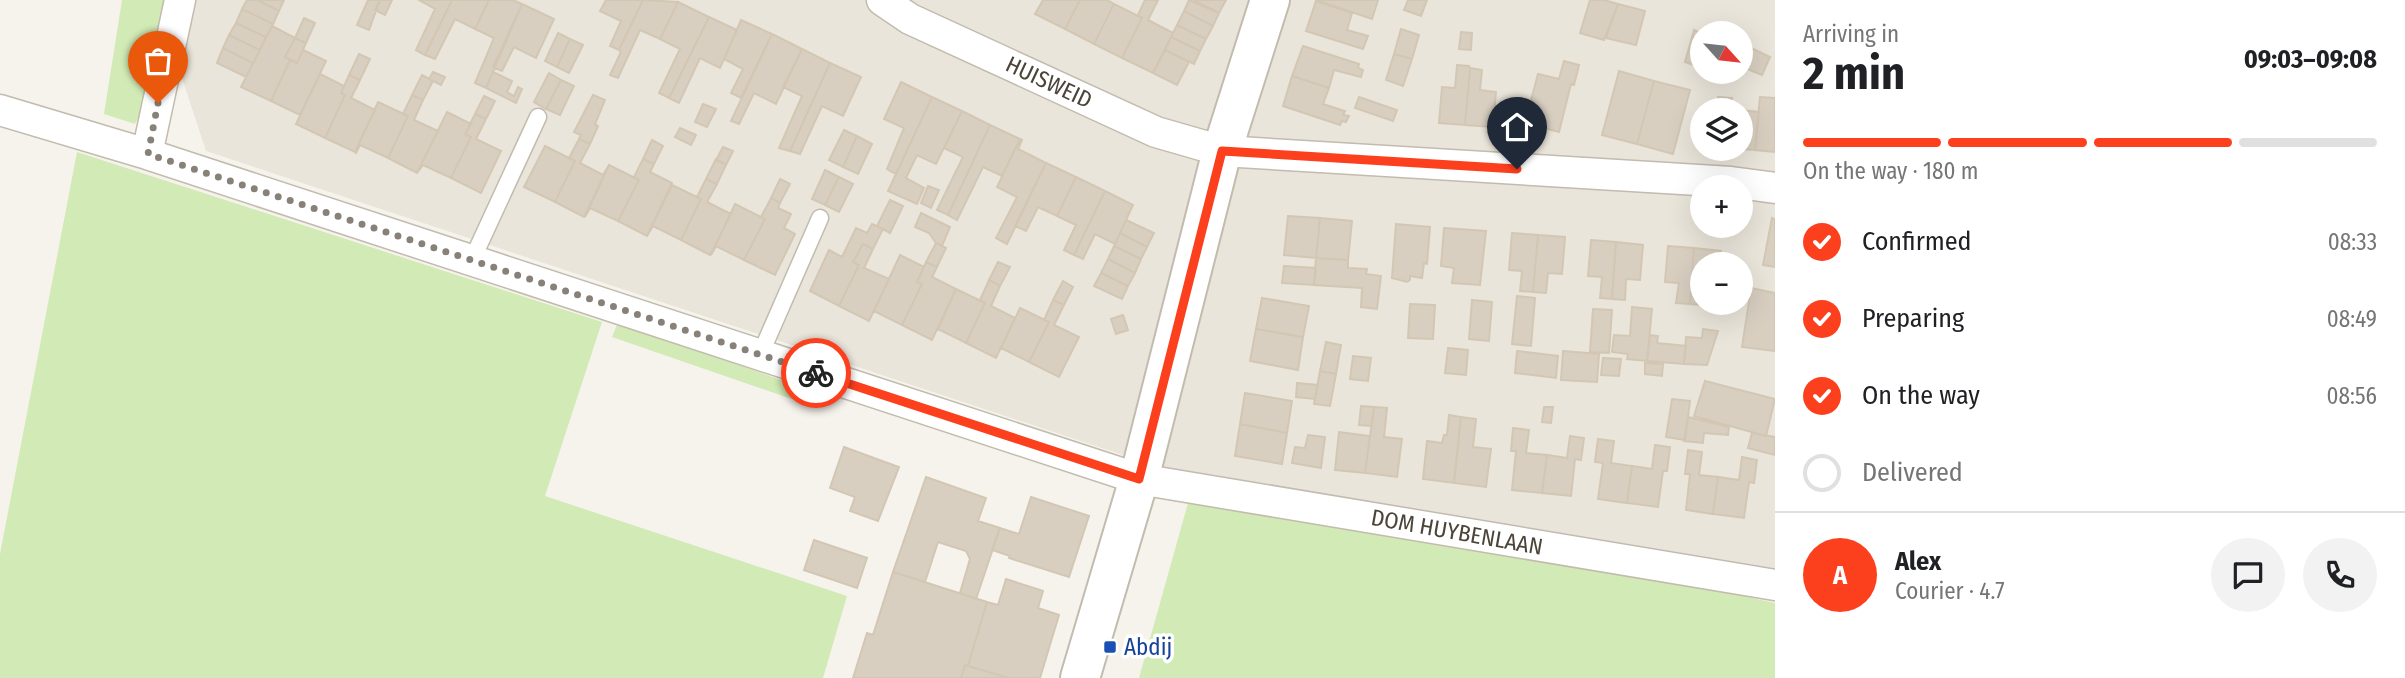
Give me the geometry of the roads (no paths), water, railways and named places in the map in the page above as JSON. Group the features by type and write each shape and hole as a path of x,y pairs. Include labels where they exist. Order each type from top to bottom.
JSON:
{"street":[{"path":"148,154 180,0"},
{"name":"HUISWEID","path":"882,0 910,19 1156,132 1222,151 1731,182 1775,188"},
{"path":"1080,678 1139,479 1222,151 1270,0"},
{"name":"DOM HUYBENLAAN","path":"0,110 148,154 1139,479 1775,585"}],"lane":[{"path":"472,260 538,117"},
{"path":"760,355 820,218"}],"place":[{"name":"Abdij","path":"1110,647"}]}
